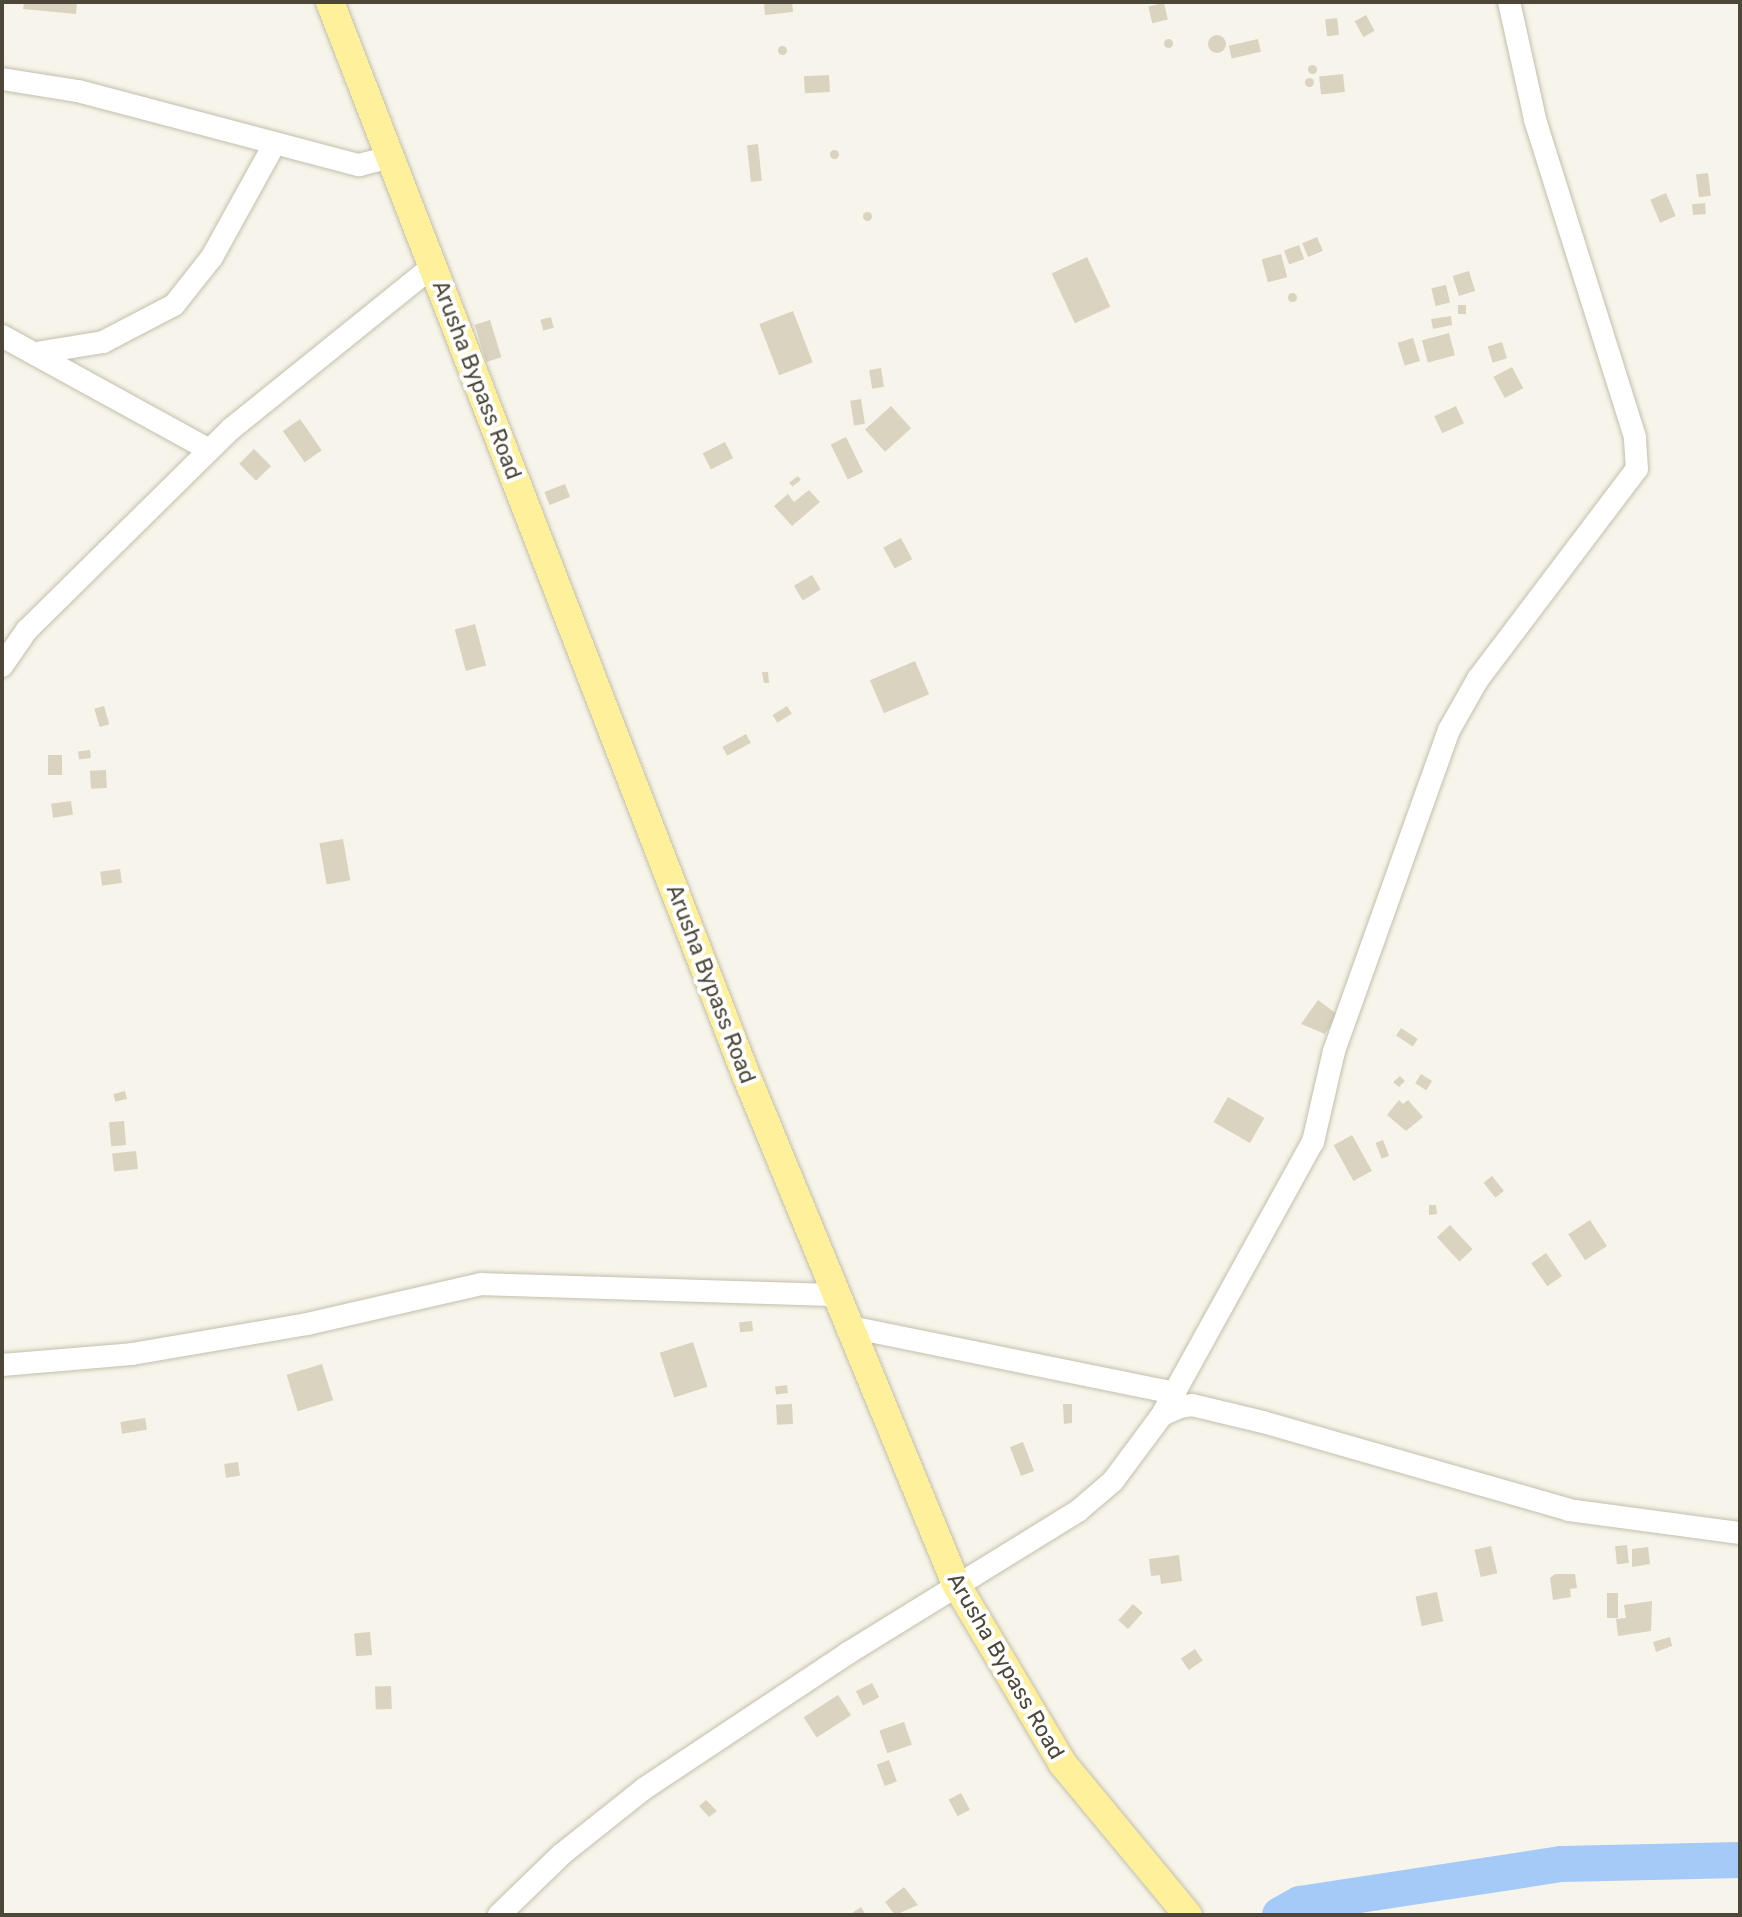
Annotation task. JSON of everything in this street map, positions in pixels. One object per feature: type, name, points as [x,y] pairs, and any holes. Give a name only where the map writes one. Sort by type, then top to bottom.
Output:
[{"type":"main road","name":"Arusha Bypass Road","points":[[330,2],[746,1075],[956,1584],[1063,1764],[1188,1915]]},
{"type":"street","points":[[499,1915],[562,1854],[645,1788],[956,1584],[1078,1511],[1113,1481],[1175,1393],[1313,1142],[1334,1051],[1449,730],[1478,679],[1637,469],[1635,437],[1535,119],[1509,2]]},
{"type":"street","points":[[2,79],[78,91],[359,165],[391,157]]},
{"type":"street","points":[[36,353],[103,342],[174,305],[212,257],[275,143]]},
{"type":"street","points":[[2,666],[27,630],[209,450],[433,266]]},
{"type":"street","points":[[2,336],[209,450]]},
{"type":"street","points":[[2,1365],[132,1354],[307,1324],[481,1284],[837,1295]]},
{"type":"street","points":[[850,1327],[1175,1393]]},
{"type":"street","points":[[1162,1415],[1192,1405],[1569,1510],[1740,1533]]},
{"type":"building","points":[[24,2],[77,2],[76,14],[23,9]]},
{"type":"building","points":[[764,2],[792,2],[793,12],[765,15]]},
{"type":"building","points":[[1164,3],[1168,20],[1152,23],[1148,7]]},
{"type":"building","points":[[1366,15],[1375,31],[1363,37],[1355,21]]},
{"type":"building","points":[[1337,18],[1339,35],[1327,36],[1325,19]]},
{"type":"building","points":[[1217,35],[1226,44],[1217,53],[1208,44]]},
{"type":"building","points":[[1168,38],[1173,43],[1168,48],[1163,43]]},
{"type":"building","points":[[1258,39],[1261,52],[1232,58],[1229,46]]},
{"type":"building","points":[[782,45],[787,50],[782,55],[777,50]]},
{"type":"building","points":[[1312,64],[1317,69],[1312,74],[1307,69]]},
{"type":"building","points":[[1343,74],[1345,92],[1321,94],[1319,77]]},
{"type":"building","points":[[829,75],[830,92],[805,93],[804,76]]},
{"type":"building","points":[[1309,77],[1314,82],[1309,87],[1304,82]]},
{"type":"building","points":[[758,144],[762,181],[751,182],[747,145]]},
{"type":"building","points":[[834,149],[839,154],[834,159],[829,154]]},
{"type":"building","points":[[1708,173],[1711,196],[1699,197],[1696,174]]},
{"type":"building","points":[[1666,193],[1676,216],[1660,223],[1650,200]]},
{"type":"building","points":[[1705,203],[1706,214],[1693,215],[1692,204]]},
{"type":"building","points":[[867,211],[872,216],[867,221],[862,216]]},
{"type":"building","points":[[1317,237],[1323,251],[1308,257],[1302,243]]},
{"type":"building","points":[[1299,245],[1304,259],[1289,265],[1284,250]]},
{"type":"building","points":[[1281,254],[1287,277],[1268,282],[1262,259]]},
{"type":"building","points":[[1087,257],[1110,307],[1075,323],[1052,273]]},
{"type":"building","points":[[1469,271],[1475,291],[1459,296],[1453,276]]},
{"type":"building","points":[[1446,285],[1450,303],[1435,306],[1431,288]]},
{"type":"building","points":[[1292,292],[1297,297],[1292,302],[1287,297]]},
{"type":"building","points":[[1458,305],[1466,305],[1466,314],[1458,314]]},
{"type":"building","points":[[793,311],[813,362],[779,375],[759,324]]},
{"type":"building","points":[[1451,316],[1452,325],[1433,329],[1431,319]]},
{"type":"building","points":[[551,317],[554,328],[543,330],[540,320]]},
{"type":"building","points":[[490,320],[501,357],[486,362],[475,325]]},
{"type":"building","points":[[1449,333],[1455,355],[1428,362],[1422,340]]},
{"type":"building","points":[[1413,338],[1420,361],[1405,366],[1398,343]]},
{"type":"building","points":[[1502,342],[1507,358],[1493,363],[1488,346]]},
{"type":"building","points":[[1512,367],[1523,388],[1505,398],[1493,377]]},
{"type":"building","points":[[881,368],[884,387],[872,389],[869,370]]},
{"type":"building","points":[[861,399],[865,424],[854,425],[850,401]]},
{"type":"building","points":[[891,406],[911,428],[885,452],[865,429]]},
{"type":"building","points":[[1456,406],[1464,423],[1442,433],[1434,416]]},
{"type":"building","points":[[300,419],[322,450],[305,462],[283,431]]},
{"type":"building","points":[[846,437],[863,472],[848,480],[831,444]]},
{"type":"building","points":[[725,442],[733,458],[711,469],[703,453]]},
{"type":"building","points":[[254,449],[271,466],[256,481],[239,464]]},
{"type":"building","points":[[798,476],[801,480],[792,487],[789,483]]},
{"type":"building","points":[[565,484],[570,497],[549,505],[544,492]]},
{"type":"building","points":[[809,490],[820,502],[792,526],[774,506],[788,494],[794,502]]},
{"type":"building","points":[[901,538],[912,559],[895,569],[883,547]]},
{"type":"building","points":[[812,575],[821,590],[803,600],[794,586]]},
{"type":"building","points":[[475,624],[486,666],[466,671],[455,629]]},
{"type":"building","points":[[915,661],[929,694],[884,713],[870,680]]},
{"type":"building","points":[[762,672],[768,672],[769,683],[764,683]]},
{"type":"building","points":[[104,706],[109,724],[100,727],[94,709]]},
{"type":"building","points":[[787,706],[792,714],[777,723],[773,715]]},
{"type":"building","points":[[746,734],[751,743],[727,756],[722,747]]},
{"type":"building","points":[[90,750],[91,758],[79,759],[78,751]]},
{"type":"building","points":[[48,755],[62,755],[62,775],[48,775]]},
{"type":"building","points":[[106,770],[107,788],[91,789],[90,771]]},
{"type":"building","points":[[71,801],[73,815],[53,818],[51,804]]},
{"type":"building","points":[[343,839],[350,880],[327,885],[319,843]]},
{"type":"building","points":[[120,869],[122,883],[102,886],[100,872]]},
{"type":"building","points":[[1318,1000],[1338,1015],[1325,1034],[1301,1024]]},
{"type":"building","points":[[1401,1028],[1418,1039],[1413,1046],[1396,1036]]},
{"type":"building","points":[[1421,1074],[1432,1081],[1426,1090],[1415,1083]]},
{"type":"building","points":[[1400,1076],[1405,1081],[1399,1087],[1393,1082]]},
{"type":"building","points":[[125,1091],[127,1099],[115,1102],[113,1094]]},
{"type":"building","points":[[1228,1097],[1264,1118],[1250,1143],[1214,1122]]},
{"type":"building","points":[[1399,1100],[1403,1104],[1408,1100],[1423,1117],[1406,1131],[1387,1115]]},
{"type":"building","points":[[124,1121],[126,1145],[111,1146],[109,1122]]},
{"type":"building","points":[[1352,1135],[1372,1171],[1354,1181],[1334,1145]]},
{"type":"building","points":[[1383,1140],[1389,1156],[1382,1159],[1376,1143]]},
{"type":"building","points":[[136,1151],[138,1169],[114,1171],[112,1154]]},
{"type":"building","points":[[1492,1176],[1504,1191],[1495,1198],[1483,1183]]},
{"type":"building","points":[[1429,1205],[1436,1205],[1437,1214],[1429,1215]]},
{"type":"building","points":[[1590,1220],[1607,1246],[1585,1260],[1568,1234]]},
{"type":"building","points":[[1450,1225],[1473,1249],[1459,1261],[1437,1237]]},
{"type":"building","points":[[1546,1253],[1562,1276],[1547,1286],[1531,1263]]},
{"type":"building","points":[[752,1321],[753,1331],[740,1332],[739,1322]]},
{"type":"building","points":[[693,1342],[708,1387],[674,1398],[660,1353]]},
{"type":"building","points":[[322,1364],[333,1400],[298,1411],[287,1375]]},
{"type":"building","points":[[787,1385],[788,1393],[776,1394],[775,1386]]},
{"type":"building","points":[[792,1404],[793,1424],[777,1425],[776,1405]]},
{"type":"building","points":[[1063,1404],[1072,1404],[1072,1423],[1064,1424]]},
{"type":"building","points":[[145,1418],[147,1430],[122,1434],[120,1422]]},
{"type":"building","points":[[1023,1442],[1034,1471],[1021,1476],[1010,1447]]},
{"type":"building","points":[[238,1462],[240,1476],[226,1478],[224,1464]]},
{"type":"building","points":[[1627,1545],[1629,1563],[1617,1564],[1615,1546]]},
{"type":"building","points":[[1491,1546],[1497,1573],[1481,1577],[1474,1550]]},
{"type":"building","points":[[1648,1547],[1650,1564],[1632,1567],[1632,1549]]},
{"type":"building","points":[[1179,1555],[1182,1581],[1161,1584],[1160,1575],[1151,1576],[1149,1559]]},
{"type":"building","points":[[1555,1574],[1575,1574],[1577,1588],[1570,1589],[1571,1597],[1553,1600],[1550,1578]]},
{"type":"building","points":[[1437,1592],[1443,1621],[1422,1626],[1415,1597]]},
{"type":"building","points":[[1607,1593],[1618,1593],[1618,1618],[1607,1618]]},
{"type":"building","points":[[1652,1601],[1651,1631],[1618,1636],[1616,1619],[1626,1618],[1624,1605]]},
{"type":"building","points":[[1133,1604],[1143,1613],[1128,1629],[1118,1620]]},
{"type":"building","points":[[370,1632],[372,1655],[356,1656],[354,1633]]},
{"type":"building","points":[[1670,1637],[1672,1646],[1656,1652],[1653,1642]]},
{"type":"building","points":[[1195,1649],[1203,1661],[1189,1670],[1181,1659]]},
{"type":"building","points":[[872,1683],[879,1697],[863,1705],[856,1691]]},
{"type":"building","points":[[391,1686],[392,1709],[376,1710],[375,1687]]},
{"type":"building","points":[[838,1695],[851,1715],[817,1737],[804,1717]]},
{"type":"building","points":[[904,1722],[912,1745],[887,1753],[879,1730]]},
{"type":"building","points":[[889,1760],[897,1782],[885,1786],[877,1764]]},
{"type":"building","points":[[961,1793],[970,1810],[958,1816],[949,1800]]},
{"type":"building","points":[[706,1800],[717,1811],[709,1817],[699,1806]]},
{"type":"building","points":[[904,1887],[918,1905],[895,1915],[885,1902]]},
{"type":"building","points":[[861,1907],[866,1915],[849,1915]]},
{"type":"waterway","points":[[1280,1915],[1300,1904],[1561,1864],[1740,1860]]}]
